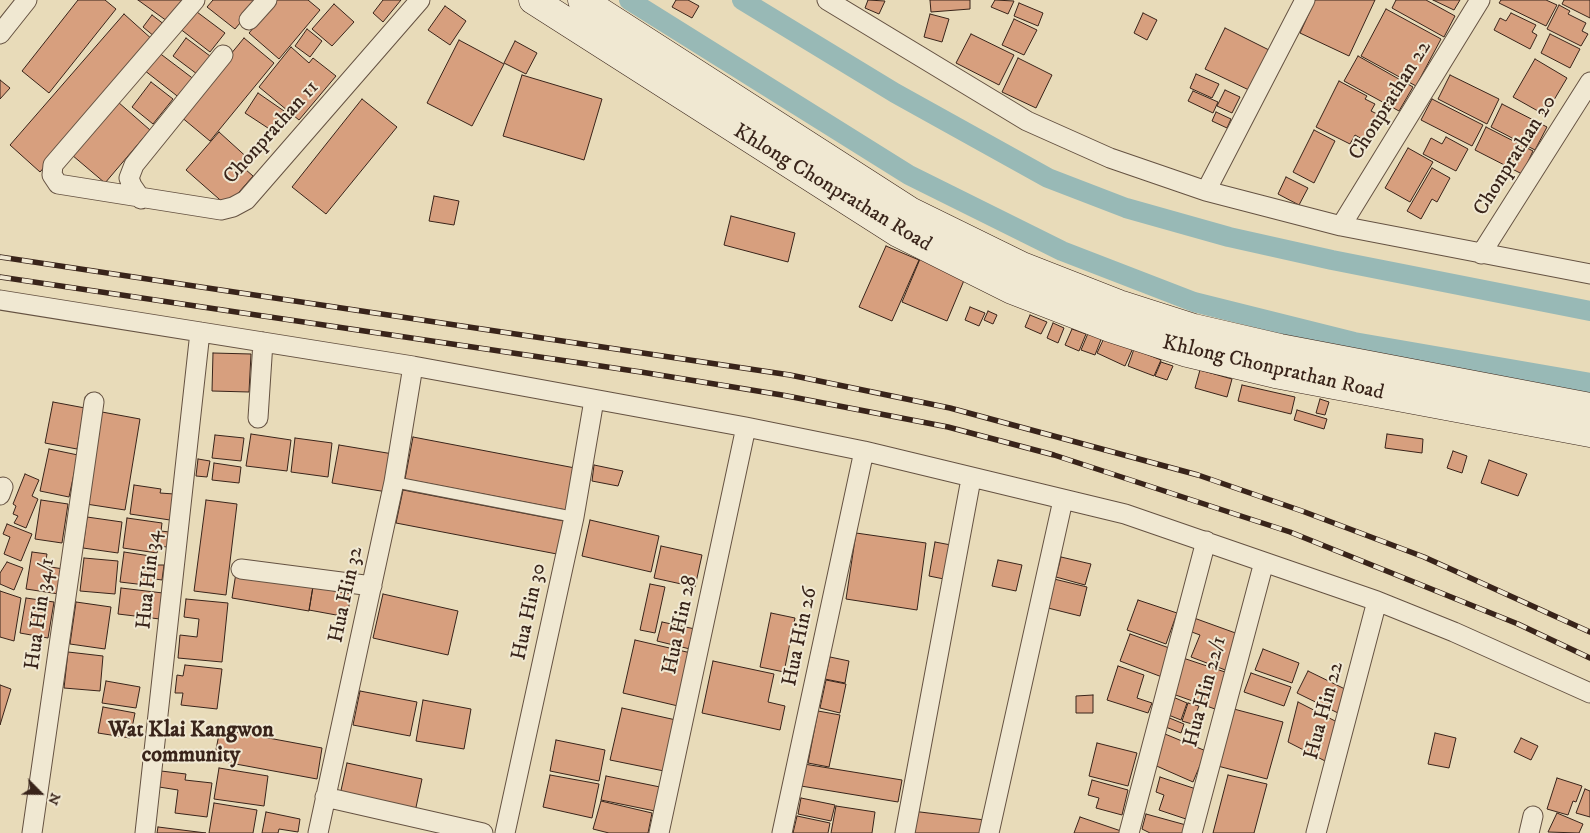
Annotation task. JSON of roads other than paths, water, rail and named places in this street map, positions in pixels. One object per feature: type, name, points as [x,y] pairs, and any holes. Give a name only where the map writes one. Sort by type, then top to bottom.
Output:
[{"type":"street","points":[[0,34],[27,0]]},
{"type":"street","name":"Chonprathan 11","points":[[195,0],[53,165],[52,175],[58,184],[141,199],[221,210],[234,207],[246,200],[420,0]]},
{"type":"street","points":[[249,20],[267,0]]},
{"type":"street","name":"Khlong Chonprathan Road","points":[[582,0],[910,211],[1022,266],[1119,304],[1194,328],[1280,348],[1590,407]]},
{"type":"street","points":[[827,0],[1027,121],[1110,158],[1206,191],[1341,226],[1590,274]]},
{"type":"street","points":[[1206,191],[1305,0]]},
{"type":"street","name":"Chonprathan 22","points":[[1341,226],[1480,0]]},
{"type":"street","name":"Khlong Chonprathan Road","points":[[545,3],[898,233],[1012,290],[1110,328],[1186,353],[1274,374],[1590,433]]},
{"type":"street","points":[[141,199],[129,178],[134,165],[223,55]]},
{"type":"street","name":"Chonprathan 20","points":[[1481,254],[1590,82]]},
{"type":"street","points":[[0,300],[413,366],[746,427],[864,451],[971,479],[1126,514],[1377,601],[1454,632],[1590,693]]},
{"type":"street","name":"Hua Hin 34","points":[[144,833],[200,332]]},
{"type":"street","points":[[258,418],[263,342]]},
{"type":"street","name":"Hua Hin 32","points":[[318,833],[394,482],[413,366]]},
{"type":"street","name":"Hua Hin 30","points":[[505,833],[574,517],[594,400]]},
{"type":"street","name":"Hua Hin 34/1","points":[[32,833],[94,402]]},
{"type":"street","name":"Hua Hin 28","points":[[659,833],[746,427]]},
{"type":"street","name":"Hua Hin 26","points":[[782,833],[864,451]]},
{"type":"street","points":[[904,833],[971,479]]},
{"type":"street","points":[[989,833],[1063,500]]},
{"type":"street","points":[[1129,833],[1206,541]]},
{"type":"street","name":"Hua Hin 22/1","points":[[1192,833],[1264,562]]},
{"type":"street","points":[[241,569],[372,586]]},
{"type":"street","name":"Hua Hin 22","points":[[1316,833],[1377,601]]},
{"type":"street","points":[[325,797],[482,833]]},
{"type":"lane","points":[[394,482],[574,517]]},
{"type":"waterway","points":[[629,0],[909,175],[1062,251],[1194,302],[1354,342],[1590,383]]},
{"type":"waterway","points":[[742,0],[895,93],[1048,178],[1126,208],[1229,237],[1332,260],[1590,311]]},
{"type":"railway","points":[[0,257],[790,375],[950,408],[1198,475],[1302,511],[1424,557],[1590,632]]},
{"type":"railway","points":[[0,277],[641,372],[782,395],[948,427],[1054,455],[1290,532],[1518,624],[1590,658]]},
{"type":"district","name":"Wat Klai Kangwon community","points":[[191,744]]}]
